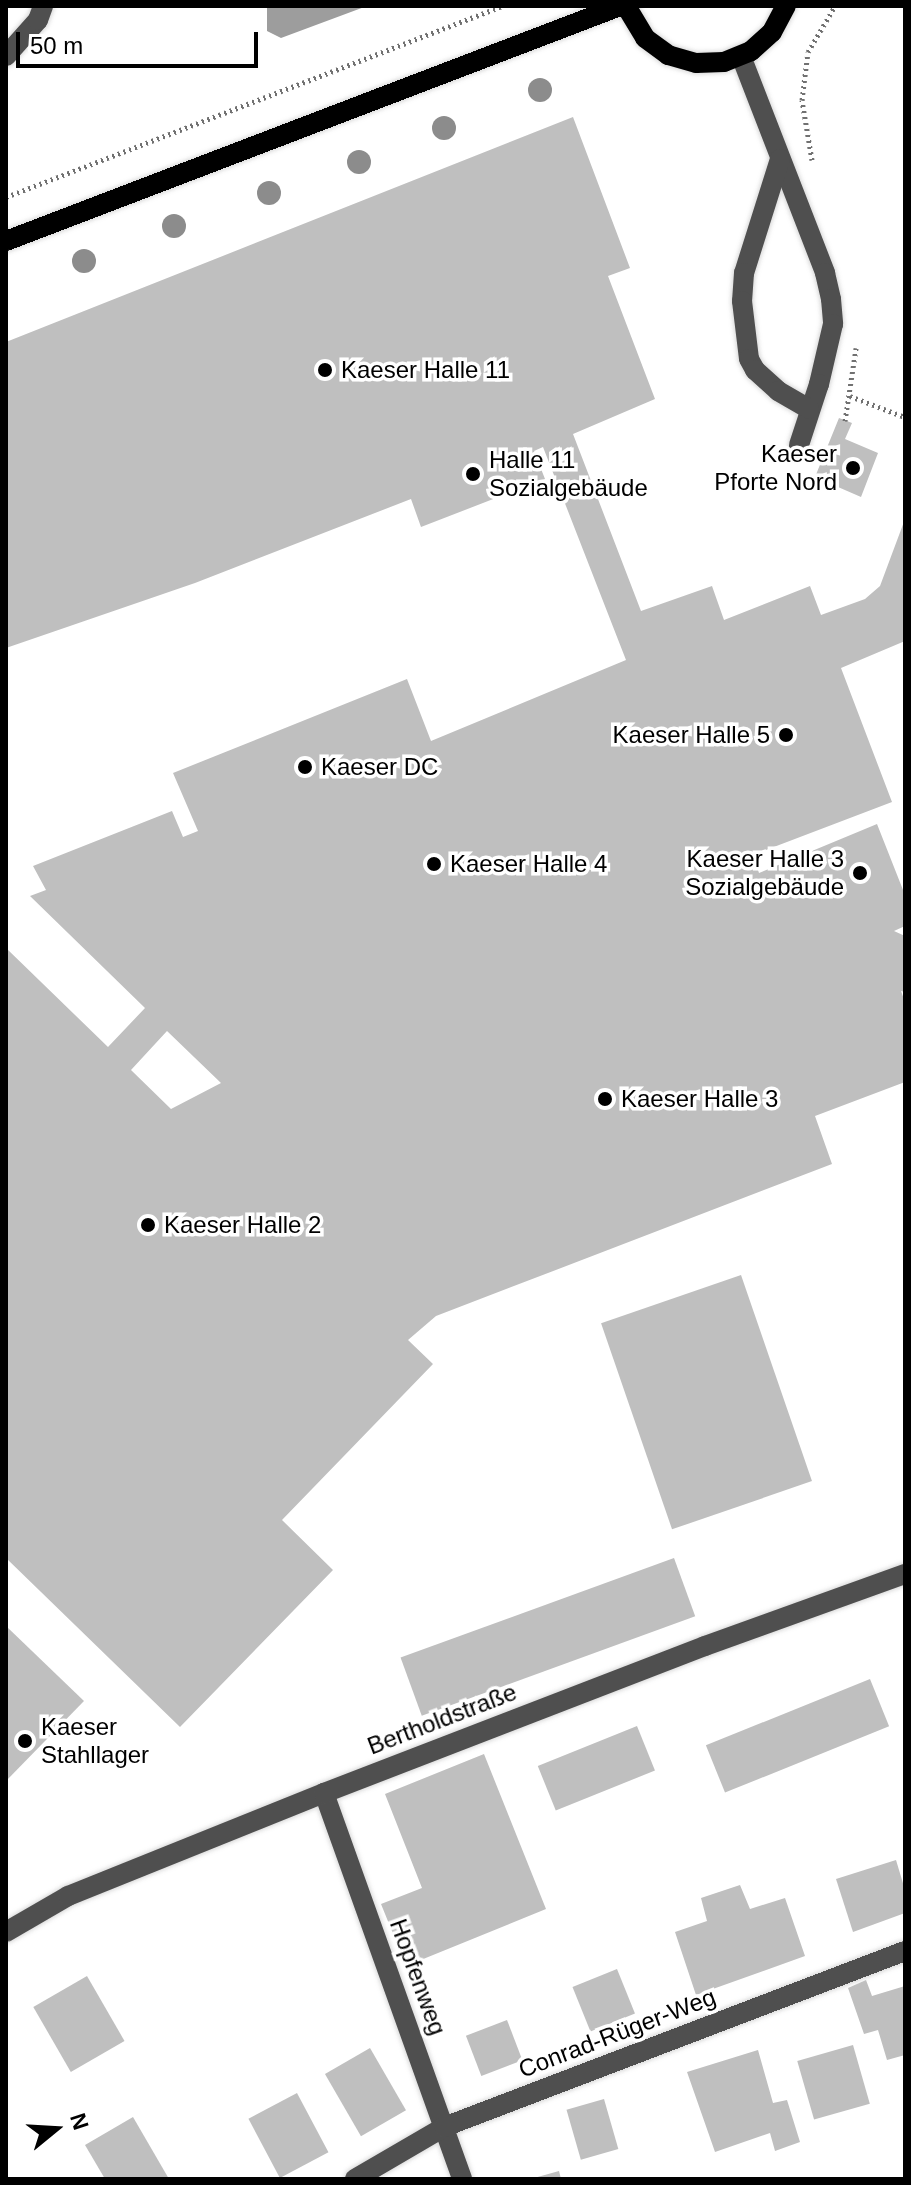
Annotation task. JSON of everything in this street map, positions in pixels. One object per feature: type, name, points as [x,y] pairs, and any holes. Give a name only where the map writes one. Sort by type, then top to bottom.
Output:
[{"type":"main road","points":[[6,241],[620,6]]},
{"type":"main road","points":[[626,6],[645,38],[668,55],[696,63],[724,62],[741,56],[772,32],[786,6]]},
{"type":"street","points":[[6,56],[38,20],[43,6]]},
{"type":"street","points":[[741,56],[825,273],[831,299],[833,324],[819,384],[799,445]]},
{"type":"street","points":[[780,159],[744,273],[742,301],[749,359],[755,370],[778,391],[809,409]]},
{"type":"street","name":"Bertholdstraße","points":[[6,1932],[68,1896],[324,1793],[705,1646],[905,1574]]},
{"type":"street","name":"Hopfenweg","points":[[324,1793],[462,2179]]},
{"type":"street","name":"Conrad-Rüger-Weg","points":[[355,2179],[444,2127],[905,1951]]},
{"type":"path","points":[[6,197],[502,6]]},
{"type":"path","points":[[802,100],[808,52],[835,6]]},
{"type":"path","points":[[819,384],[905,417]]},
{"type":"shaded area","points":[[267,6],[367,6],[281,38],[267,31]]},
{"type":"building","points":[[573,117],[630,268],[608,276],[655,399],[573,434],[641,611],[712,586],[724,620],[810,586],[821,615],[865,599],[880,586],[905,519],[905,641],[841,668],[892,802],[753,855],[759,873],[877,824],[905,895],[905,926],[894,931],[905,936],[905,992],[901,991],[905,1002],[905,1082],[815,1116],[832,1164],[436,1316],[408,1340],[433,1364],[282,1520],[333,1570],[180,1727],[6,1558],[6,948],[108,1047],[145,1008],[30,896],[46,890],[33,866],[172,811],[183,837],[198,831],[173,773],[407,679],[431,741],[626,660],[543,447],[534,451],[545,479],[421,527],[411,499],[195,583],[6,648],[6,342]],"holes":[[[167,1031],[221,1083],[171,1109],[131,1070]]]},
{"type":"building","name":"Kaeser Pforte Nord","points":[[839,418],[852,423],[845,439],[878,453],[861,497],[815,477]]},
{"type":"building","points":[[741,1275],[812,1481],[672,1529],[601,1323]]},
{"type":"building","points":[[674,1558],[695,1616],[422,1716],[401,1658]]},
{"type":"building","name":"Kaeser Stahllager","points":[[6,1626],[84,1701],[6,1781]]},
{"type":"building","points":[[870,1679],[889,1726],[725,1793],[706,1745]]},
{"type":"building","points":[[637,1726],[655,1771],[556,1811],[538,1766]]},
{"type":"building","points":[[484,1754],[546,1909],[406,1966],[381,1904],[422,1888],[385,1794]]},
{"type":"building","points":[[896,1860],[905,1890],[905,1913],[853,1932],[836,1879]]},
{"type":"building","points":[[740,1885],[750,1909],[785,1898],[805,1956],[696,1995],[675,1932],[707,1921],[701,1898]]},
{"type":"building","points":[[617,1969],[635,2014],[590,2031],[572,1987]]},
{"type":"building","points":[[87,1976],[124,2041],[71,2072],[33,2007]]},
{"type":"building","points":[[866,1980],[872,1996],[905,1986],[905,2055],[887,2060],[878,2030],[864,2034],[848,1988]]},
{"type":"building","points":[[507,2020],[522,2060],[481,2076],[466,2036]]},
{"type":"building","points":[[853,2045],[870,2104],[814,2120],[797,2061]]},
{"type":"building","points":[[370,2048],[406,2110],[361,2136],[325,2074]]},
{"type":"building","points":[[758,2050],[773,2103],[787,2100],[800,2142],[775,2151],[770,2133],[715,2152],[687,2072]]},
{"type":"building","points":[[297,2093],[328,2152],[280,2178],[248,2119]]},
{"type":"building","points":[[604,2099],[618,2149],[581,2160],[567,2110]]},
{"type":"building","points":[[133,2117],[169,2179],[105,2179],[85,2145]]},
{"type":"building","points":[[559,2171],[561,2179],[534,2179],[534,2178]]},
{"type":"place","name":"Kaeser Halle 11","points":[[325,370]]},
{"type":"place","name":"Kaeser Pforte Nord","points":[[853,468]]},
{"type":"place","name":"Halle 11 Sozialgebäude","points":[[473,474]]},
{"type":"place","name":"Kaeser Halle 5","points":[[786,735]]},
{"type":"place","name":"Kaeser DC","points":[[305,767]]},
{"type":"place","name":"Kaeser Halle 4","points":[[434,864]]},
{"type":"place","name":"Kaeser Halle 3 Sozialgebäude","points":[[860,873]]},
{"type":"place","name":"Kaeser Halle 3","points":[[605,1099]]},
{"type":"place","name":"Kaeser Halle 2","points":[[148,1225]]},
{"type":"place","name":"Kaeser Stahllager","points":[[25,1741]]}]
